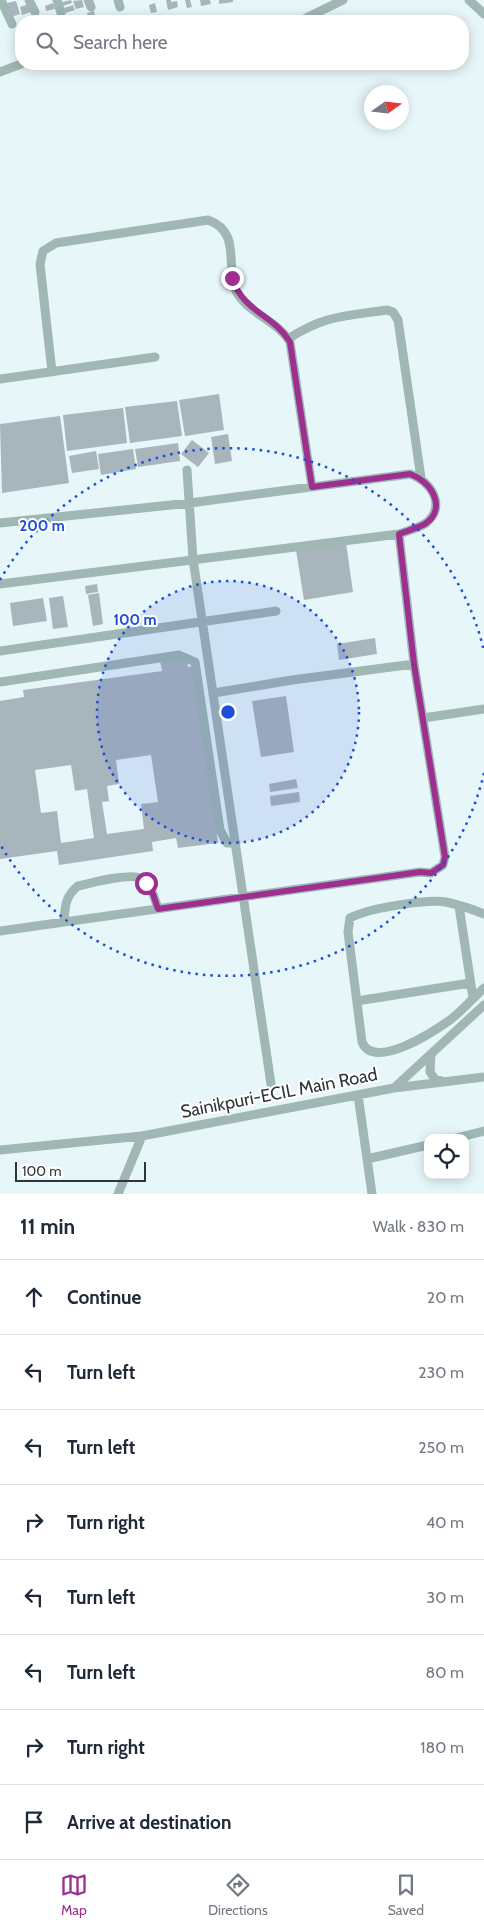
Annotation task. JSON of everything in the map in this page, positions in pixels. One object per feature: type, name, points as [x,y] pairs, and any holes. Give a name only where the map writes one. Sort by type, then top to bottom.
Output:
[{"type":"street","points":[[2,0],[12,24]]},
{"type":"street","points":[[30,0],[35,12]]},
{"type":"street","points":[[57,0],[61,13]]},
{"type":"street","points":[[312,15],[343,0]]},
{"type":"street","points":[[469,0],[484,14]]},
{"type":"street","points":[[0,72],[15,67]]},
{"type":"street","points":[[52,372],[40,264],[43,251],[56,243],[208,220],[216,223],[226,232],[231,244],[232,278],[237,293],[249,305],[285,333],[288,338],[294,359],[312,487]]},
{"type":"street","points":[[288,338],[309,325],[325,319],[387,310],[393,312],[398,320],[421,478]]},
{"type":"street","points":[[0,379],[155,357]]},
{"type":"street","points":[[187,470],[193,559],[204,621],[272,1084]]},
{"type":"street","points":[[0,523],[190,503],[410,474],[421,478],[430,486],[436,500],[434,514],[425,523],[399,534],[0,584]]},
{"type":"street","points":[[0,931],[420,872],[431,873],[438,870],[443,865],[444,850],[414,664],[399,534]]},
{"type":"street","points":[[0,650],[276,611]]},
{"type":"street","points":[[0,682],[180,655],[195,662],[220,830],[227,843],[236,843]]},
{"type":"street","points":[[214,693],[292,680],[414,664]]},
{"type":"street","points":[[423,718],[484,709]]},
{"type":"street","points":[[64,922],[65,900],[71,891],[78,886],[131,877],[140,878],[146,883],[153,894],[158,909]]},
{"type":"street","points":[[484,914],[436,901],[380,908],[350,918],[348,932],[365,1048],[371,1053],[380,1054],[413,1043],[451,1019],[484,988]]},
{"type":"street","points":[[459,906],[473,998]]},
{"type":"street","points":[[357,1001],[470,983]]},
{"type":"street","name":"Sainikpuri-ECIL Main Road","points":[[0,1150],[142,1136],[394,1088],[484,1004]]},
{"type":"street","points":[[431,1054],[430,1072],[435,1079],[445,1082]]},
{"type":"street","points":[[394,1088],[484,1077]]},
{"type":"street","points":[[358,1095],[372,1194]]},
{"type":"street","points":[[469,1135],[484,1131]]},
{"type":"street","points":[[118,1194],[142,1136]]},
{"type":"street","points":[[367,1159],[424,1146]]},
{"type":"building","points":[[71,0],[72,3],[63,6],[62,2]]},
{"type":"building","points":[[82,0],[84,7],[76,9],[73,1]]},
{"type":"building","points":[[166,0],[171,0],[171,2],[177,1],[178,7],[168,10]]},
{"type":"building","points":[[185,0],[190,0],[192,7],[187,8]]},
{"type":"building","points":[[200,0],[210,0],[211,4],[201,6]]},
{"type":"building","points":[[219,0],[233,0],[233,2],[219,4]]},
{"type":"building","points":[[16,1],[20,14],[11,17],[7,3]]},
{"type":"building","points":[[53,3],[55,9],[46,11],[45,6]]},
{"type":"building","points":[[155,3],[157,12],[151,13],[149,5]]},
{"type":"building","points":[[29,4],[31,12],[22,15],[20,7]]},
{"type":"building","points":[[73,5],[75,10],[65,13],[64,8]]},
{"type":"building","points":[[94,11],[95,15],[88,15],[87,13]]},
{"type":"building","points":[[219,394],[224,430],[185,436],[179,400]]},
{"type":"building","points":[[177,401],[182,436],[130,443],[125,407]]},
{"type":"building","points":[[123,408],[127,443],[67,451],[63,415]]},
{"type":"building","points":[[60,416],[69,483],[2,493],[0,424]]},
{"type":"building","points":[[228,434],[232,461],[215,464],[211,437]]},
{"type":"building","points":[[192,440],[209,453],[198,467],[181,454]]},
{"type":"building","points":[[178,443],[180,461],[138,467],[135,449]]},
{"type":"building","points":[[133,449],[136,469],[101,475],[98,454]]},
{"type":"building","points":[[96,451],[99,469],[72,473],[69,456]]},
{"type":"building","points":[[346,543],[353,592],[304,600],[296,550]]},
{"type":"building","points":[[97,584],[98,592],[86,594],[85,586]]},
{"type":"building","points":[[99,593],[103,624],[93,626],[88,595]]},
{"type":"building","points":[[63,596],[68,627],[53,629],[49,598]]},
{"type":"building","points":[[43,598],[47,621],[13,626],[10,603]]},
{"type":"building","points":[[375,638],[377,654],[339,660],[337,644]]},
{"type":"building","points":[[186,658],[188,667],[194,666],[218,843],[178,848],[176,838],[152,842],[153,851],[59,865],[57,851],[0,859],[0,701],[24,697],[23,690],[162,671],[160,661]],"holes":[[[151,755],[158,802],[141,804],[144,829],[107,834],[102,802],[109,801],[107,786],[119,784],[116,760]],[[71,765],[75,791],[87,789],[94,838],[61,843],[57,811],[41,813],[35,770]]]},
{"type":"building","points":[[286,696],[294,752],[261,757],[252,701]]},
{"type":"building","points":[[296,779],[298,788],[270,792],[269,784]]},
{"type":"building","points":[[299,792],[300,802],[271,806],[270,796]]},
{"type":"route","points":[[146,883],[153,894],[158,909],[420,872],[431,873],[443,865],[445,857],[414,664],[404,558],[399,534],[425,523],[434,514],[436,500],[430,486],[421,478],[410,474],[312,487],[290,342],[285,333],[249,305],[237,293],[232,278]]}]
